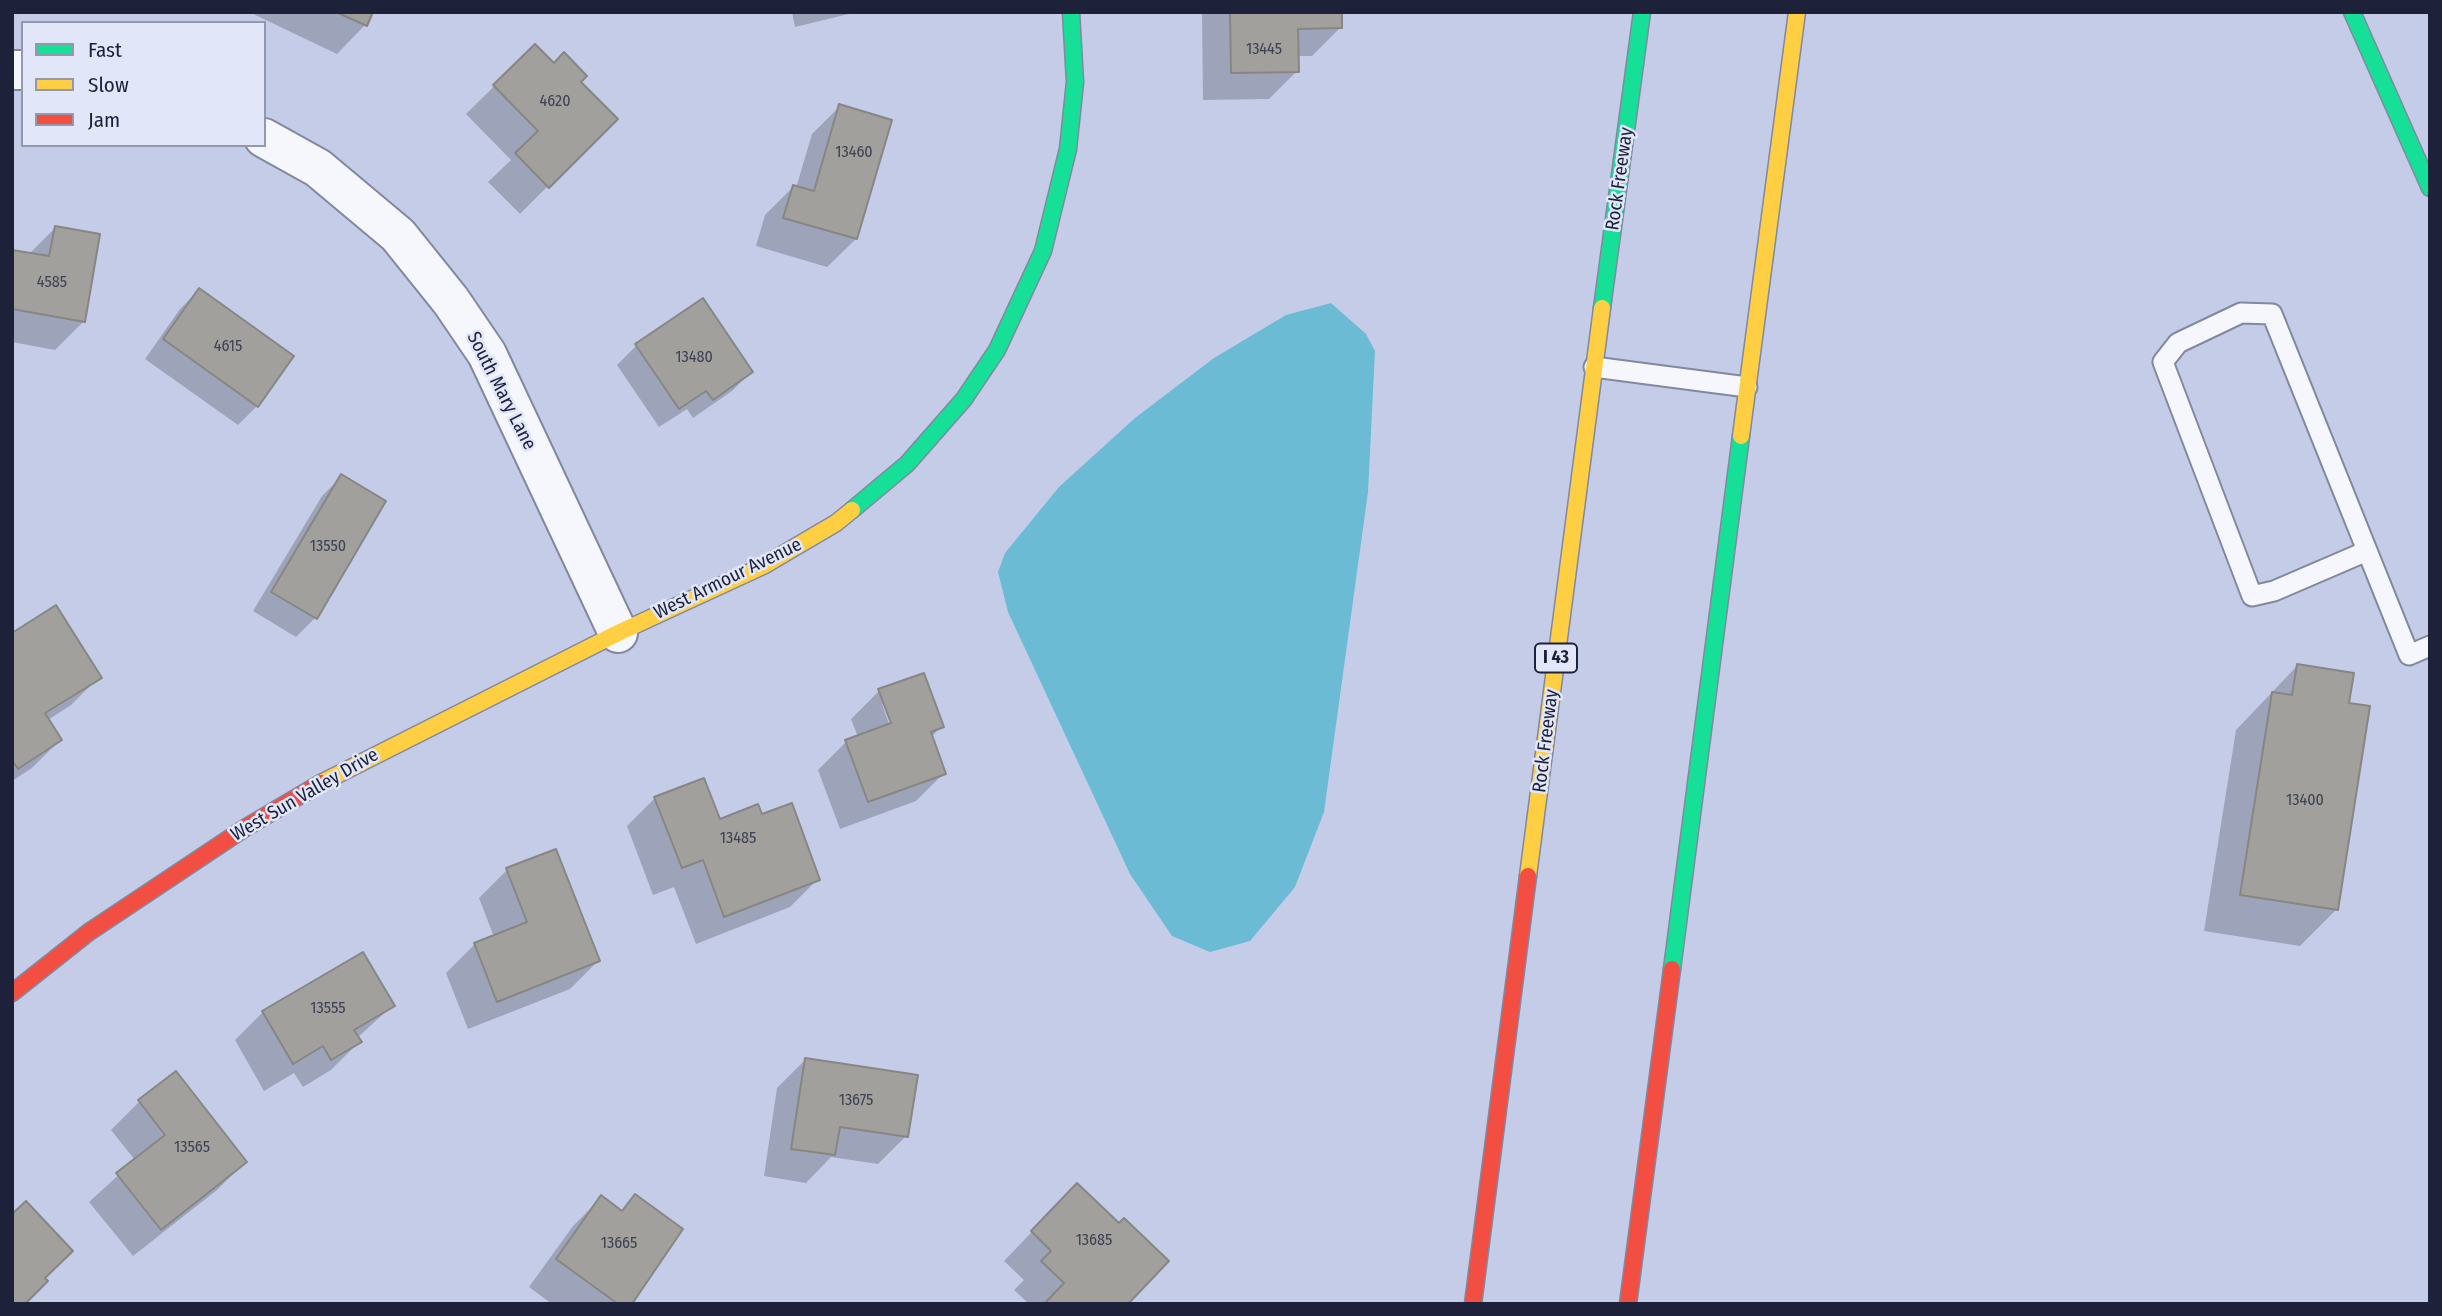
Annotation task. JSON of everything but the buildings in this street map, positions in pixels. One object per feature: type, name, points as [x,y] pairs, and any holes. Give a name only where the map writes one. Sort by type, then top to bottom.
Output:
[{"type":"main road","name":"West Armour Avenue","points":[[618,633],[763,566],[836,523],[907,464],[964,399],[997,350],[1043,251],[1068,149],[1075,82],[1071,12]]},
{"type":"main road","name":"Rock Freeway","points":[[1473,1304],[1642,12]]},
{"type":"main road","points":[[1629,1304],[1797,12]]},
{"type":"main road","points":[[2352,12],[2430,187]]},
{"type":"main road","name":"West Sun Valley Drive","points":[[12,993],[89,932],[245,828],[342,771],[618,633]]},
{"type":"street","name":"South Mary Lane","points":[[266,139],[317,168],[398,235],[451,301],[487,354],[618,633]]},
{"type":"lane","points":[[2367,551],[2274,591],[2252,596],[2163,362],[2178,343],[2241,313],[2272,314],[2409,655],[2430,646]]},
{"type":"lane","points":[[1594,367],[1747,387]]},
{"type":"water","points":[[1331,303],[1366,334],[1375,351],[1368,492],[1324,812],[1295,887],[1250,941],[1210,952],[1172,936],[1130,874],[1008,612],[998,572],[1005,553],[1059,487],[1135,418],[1214,358],[1286,315]]},
{"type":"traffic: fast","points":[[852,510],[907,464],[964,399],[997,350],[1043,251],[1068,149],[1075,82],[1071,12]]},
{"type":"traffic: fast","points":[[1602,308],[1642,12]]},
{"type":"traffic: fast","points":[[2352,12],[2430,188]]},
{"type":"traffic: fast","points":[[1672,969],[1741,436]]},
{"type":"traffic: slow","points":[[1741,436],[1797,12]]},
{"type":"traffic: slow","points":[[1528,876],[1602,308]]},
{"type":"traffic: slow","points":[[321,783],[618,633],[763,566],[836,523],[852,510]]},
{"type":"traffic: jam","points":[[12,993],[89,932],[245,828],[321,783]]},
{"type":"traffic: jam","points":[[1473,1304],[1528,876]]},
{"type":"traffic: jam","points":[[1628,1304],[1672,969]]}]
